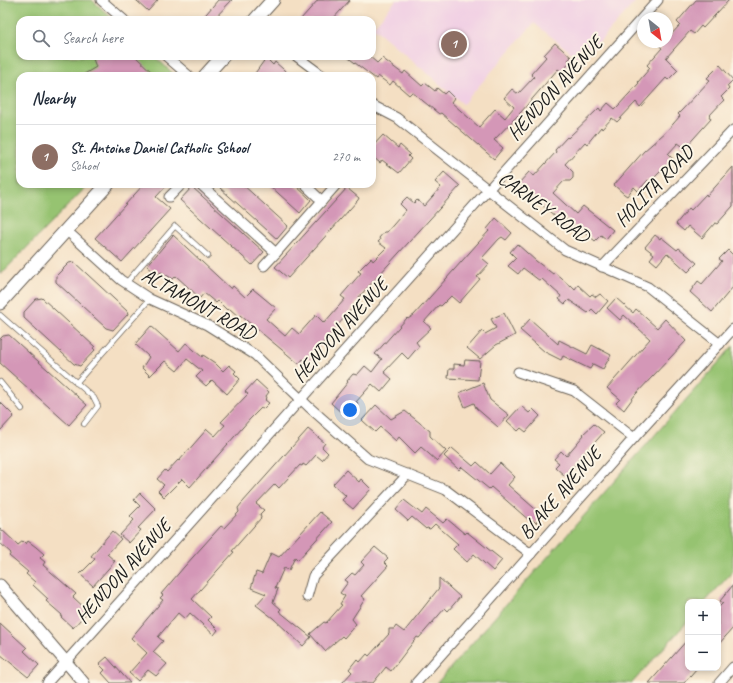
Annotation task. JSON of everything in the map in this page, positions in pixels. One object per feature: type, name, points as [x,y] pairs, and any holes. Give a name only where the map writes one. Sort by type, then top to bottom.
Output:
[{"type":"main road","points":[[259,16],[273,0]]},
{"type":"main road","points":[[209,72],[219,60]]},
{"type":"main road","points":[[0,303],[104,188]]},
{"type":"street","points":[[101,0],[119,16]]},
{"type":"street","name":"HENDON AVENUE","points":[[47,683],[302,400],[658,0]]},
{"type":"street","points":[[171,60],[184,72]]},
{"type":"street","points":[[301,60],[318,72]]},
{"type":"street","name":"CARNEY ROAD","points":[[376,106],[397,118],[565,250],[648,287],[720,344]]},
{"type":"street","name":"HOLITA ROAD","points":[[602,267],[733,130]]},
{"type":"street","points":[[169,197],[178,188]]},
{"type":"street","points":[[204,188],[276,253]]},
{"type":"street","points":[[308,188],[322,201]]},
{"type":"street","points":[[264,266],[333,188]]},
{"type":"street","name":"ALTAMONT ROAD","points":[[66,230],[126,283],[150,299],[207,325],[255,356],[368,459],[446,490],[531,554]]},
{"type":"street","name":"BLAKE AVENUE","points":[[416,683],[733,329]]},
{"type":"street","points":[[518,372],[574,391],[634,438]]},
{"type":"street","points":[[307,597],[313,576],[408,474]]},
{"type":"street","points":[[0,585],[84,683]]},
{"type":"street","points":[[719,683],[733,667]]},
{"type":"lane","points":[[126,283],[175,226],[208,256]]},
{"type":"lane","points":[[76,383],[150,299]]},
{"type":"lane","points":[[0,315],[94,398],[98,406],[84,424]]},
{"type":"lane","points":[[0,382],[22,409]]},
{"type":"shaded area","points":[[396,0],[637,0],[582,61],[534,23],[463,104],[376,30],[376,23]]},
{"type":"green space","points":[[0,0],[92,0],[110,16],[16,16],[16,60],[158,60],[172,72],[16,72],[16,188],[85,188],[0,275]]},
{"type":"green space","points":[[733,346],[733,571],[708,599],[685,599],[685,624],[632,683],[437,683]]},
{"type":"building","points":[[136,0],[158,0],[148,11]]},
{"type":"building","points":[[218,0],[232,0],[217,16],[204,16]]},
{"type":"building","points":[[318,0],[350,0],[336,16],[304,16]]},
{"type":"building","points":[[696,0],[729,0],[703,28],[701,26],[694,34],[690,31],[666,58],[678,70],[668,80],[666,78],[640,107],[636,102],[617,122],[612,118],[602,129],[601,127],[587,144],[585,142],[565,164],[573,172],[573,178],[570,181],[564,181],[553,193],[576,214],[583,206],[613,230],[606,239],[601,235],[595,241],[580,228],[578,230],[560,214],[557,218],[518,184],[529,172],[534,176],[556,152],[555,150],[567,137],[568,138],[599,108],[601,111],[608,103],[615,109],[618,106],[639,83],[638,82],[650,68],[647,65],[662,48],[673,48],[673,33],[680,25],[677,22]]},
{"type":"building","points":[[555,43],[571,57],[568,60],[570,62],[562,72],[558,69],[521,112],[494,140],[503,148],[494,159],[441,113],[439,114],[412,92],[409,95],[393,81],[390,85],[378,76],[376,79],[376,72],[367,72],[351,60],[374,60],[377,63],[382,58],[403,74],[405,71],[422,86],[425,83],[435,91],[437,88],[444,94],[447,91],[454,98],[451,102],[479,127],[495,109],[505,118],[514,107],[504,98],[512,89],[518,94],[534,77],[531,74],[546,57],[544,55]]},
{"type":"building","points":[[93,60],[139,60],[152,72],[88,72],[96,67]]},
{"type":"building","points":[[265,60],[268,60],[273,65],[275,62],[286,72],[256,72]]},
{"type":"building","points":[[720,65],[733,80],[727,86],[729,89],[721,97],[724,100],[709,116],[711,119],[685,148],[678,143],[668,154],[673,159],[650,182],[648,180],[638,191],[634,187],[627,196],[624,194],[614,185],[644,151],[667,131],[680,116],[678,114],[710,80],[707,78]]},
{"type":"building","points":[[383,135],[398,148],[400,145],[410,154],[408,156],[411,159],[399,173],[382,160],[380,163],[376,160],[376,143]]},
{"type":"building","points":[[733,167],[733,206],[717,224],[715,223],[702,238],[688,226],[684,231],[676,224],[689,208],[691,210],[706,194],[707,196]]},
{"type":"building","points":[[444,172],[460,186],[358,298],[360,299],[317,350],[320,353],[310,365],[303,359],[299,364],[240,315],[239,317],[230,309],[227,310],[218,301],[216,303],[204,293],[200,298],[176,276],[173,279],[161,272],[159,274],[154,269],[153,271],[147,266],[173,235],[231,289],[233,286],[245,297],[253,289],[276,308],[266,319],[285,336],[292,328],[299,334],[316,315],[324,323],[345,299],[341,296],[361,273],[358,271],[371,258],[373,261],[386,248],[378,242],[380,240],[379,238],[384,232],[387,232],[406,210],[400,204],[407,197],[414,203],[417,200],[424,206],[441,187],[435,182]]},
{"type":"building","points":[[140,188],[164,188],[156,197],[170,209],[122,262],[95,238]]},
{"type":"building","points":[[191,188],[193,188],[264,252],[252,265],[180,200]]},
{"type":"building","points":[[220,188],[246,188],[288,226],[277,239]]},
{"type":"building","points":[[272,188],[298,188],[311,200],[300,213]]},
{"type":"building","points":[[347,188],[359,198],[358,200],[288,278],[275,267]]},
{"type":"building","points":[[496,218],[512,233],[506,240],[502,237],[499,239],[482,258],[489,264],[477,277],[480,279],[459,303],[451,296],[441,306],[439,305],[424,322],[431,328],[416,342],[419,346],[408,359],[402,353],[384,372],[392,379],[381,392],[372,384],[356,402],[358,403],[346,417],[331,403],[348,382],[347,381],[353,374],[357,375],[365,366],[372,372],[382,359],[375,354],[407,318],[408,319],[414,315],[489,231],[487,229]]},
{"type":"building","points":[[655,235],[660,239],[661,237],[677,250],[679,248],[697,263],[688,272],[667,253],[657,265],[650,259],[654,254],[645,247]]},
{"type":"building","points":[[517,244],[536,261],[553,274],[554,272],[570,286],[571,285],[575,289],[578,285],[590,296],[592,294],[596,297],[600,294],[608,301],[597,314],[592,309],[588,313],[569,300],[565,304],[559,299],[561,296],[542,279],[540,281],[523,268],[518,274],[508,266],[516,258],[510,252]]},
{"type":"building","points":[[728,250],[733,255],[733,287],[712,312],[690,292],[698,281],[702,284],[722,261],[719,259]]},
{"type":"building","points":[[74,262],[127,311],[128,314],[113,330],[106,328],[56,282],[56,276],[69,263]]},
{"type":"building","points":[[42,298],[95,347],[93,348],[95,350],[80,366],[74,364],[24,318],[24,312],[36,299]]},
{"type":"building","points":[[616,298],[633,313],[636,309],[657,328],[665,319],[686,341],[635,395],[624,410],[616,403],[620,399],[607,388],[650,339],[624,315],[620,320],[607,308]]},
{"type":"building","points":[[504,313],[515,335],[496,345],[480,359],[467,348],[482,331],[485,334],[496,328],[491,319]]},
{"type":"building","points":[[530,319],[558,344],[559,340],[587,354],[592,345],[611,355],[603,369],[593,364],[590,369],[563,356],[561,360],[545,352],[520,330]]},
{"type":"building","points":[[151,326],[179,351],[186,343],[202,357],[203,355],[215,363],[223,371],[229,365],[236,371],[234,373],[240,379],[227,394],[212,380],[206,386],[196,377],[202,371],[187,359],[177,371],[165,361],[150,376],[142,368],[149,357],[135,344]]},
{"type":"building","points":[[9,335],[87,405],[69,425],[0,363],[0,339],[3,336]]},
{"type":"building","points":[[465,360],[480,361],[478,380],[448,378],[449,369],[454,369],[454,364],[464,365]]},
{"type":"building","points":[[256,380],[269,392],[265,400],[269,403],[263,409],[261,408],[250,419],[190,487],[182,479],[164,497],[158,491],[164,485],[157,479],[165,470],[167,472],[178,460],[179,461],[207,429],[215,436],[225,425],[221,422],[248,394],[245,392]]},
{"type":"building","points":[[483,383],[490,400],[509,415],[498,427],[476,408],[474,403],[465,407],[459,393]]},
{"type":"building","points":[[0,402],[14,416],[0,431]]},
{"type":"building","points":[[376,405],[391,419],[405,411],[430,431],[430,436],[446,451],[437,461],[421,447],[415,453],[399,437],[396,441],[380,427],[375,432],[362,420]]},
{"type":"building","points":[[521,406],[529,413],[533,409],[540,416],[526,432],[521,428],[518,431],[507,421]]},
{"type":"building","points":[[594,424],[604,432],[565,476],[555,467],[559,463],[554,459],[561,451],[566,456],[584,435],[583,434]]},
{"type":"building","points":[[308,429],[325,443],[322,447],[328,453],[322,460],[316,455],[306,466],[303,464],[302,466],[300,465],[279,488],[275,484],[256,504],[264,510],[260,514],[261,518],[232,551],[234,552],[192,599],[211,617],[208,620],[218,630],[214,635],[190,613],[185,619],[178,613],[158,637],[163,641],[153,652],[167,664],[156,676],[148,670],[138,681],[129,673],[147,653],[131,638],[163,600],[160,598],[163,595],[161,594],[221,526],[224,528],[239,512],[238,508],[242,503]]},
{"type":"building","points":[[452,448],[473,466],[477,462],[490,474],[500,463],[515,477],[508,485],[542,515],[536,523],[533,520],[531,522],[491,487],[489,489],[462,467],[459,470],[444,456]]},
{"type":"building","points":[[346,470],[359,482],[361,479],[371,489],[353,509],[342,500],[346,496],[333,484]]},
{"type":"building","points":[[140,493],[156,509],[138,528],[141,530],[129,543],[120,535],[134,520],[130,516],[140,506],[134,500]]},
{"type":"building","points":[[404,500],[422,514],[426,509],[443,523],[447,519],[465,534],[467,532],[502,560],[493,571],[474,554],[467,562],[453,549],[458,544],[435,524],[430,529],[426,529],[412,517],[408,521],[396,510]]},
{"type":"building","points":[[320,512],[332,522],[298,560],[295,557],[289,570],[284,568],[275,588],[278,589],[273,602],[281,609],[279,611],[311,637],[303,646],[273,618],[256,605],[266,594],[251,588],[256,572],[262,574],[271,553],[279,557]]},
{"type":"building","points":[[0,528],[18,545],[23,541],[26,544],[28,541],[36,547],[44,554],[40,558],[45,562],[43,565],[76,594],[73,597],[88,611],[73,628],[61,617],[62,615],[46,601],[48,599],[33,585],[35,582],[26,574],[28,572],[9,556],[11,553],[0,543]]},
{"type":"building","points":[[112,531],[121,539],[107,554],[115,561],[93,586],[80,574],[95,559],[91,556]]},
{"type":"building","points":[[375,547],[388,558],[384,562],[388,566],[361,596],[365,599],[352,619],[356,624],[344,638],[342,636],[325,651],[310,634],[324,622],[326,623],[342,605],[340,604],[345,596],[340,593],[348,582],[345,580],[352,573],[355,575],[364,565],[361,562]]},
{"type":"building","points":[[439,578],[460,597],[448,611],[445,608],[419,638],[417,637],[391,671],[386,667],[373,683],[342,683],[352,672],[349,669],[357,659],[360,662],[367,654],[369,656],[389,634],[389,629],[394,629],[396,626],[404,632],[439,588]]},
{"type":"building","points":[[733,585],[733,628],[721,642],[721,605],[723,603],[721,600]]},
{"type":"building","points":[[0,623],[27,648],[24,651],[39,665],[28,677],[0,654]]},
{"type":"building","points":[[685,642],[685,671],[694,671],[684,683],[649,683]]},
{"type":"building","points":[[107,657],[130,683],[111,683],[102,673],[105,670],[99,664]]},
{"type":"place","name":"St. Antoine Daniel Catholic School","points":[[454,44]]}]
